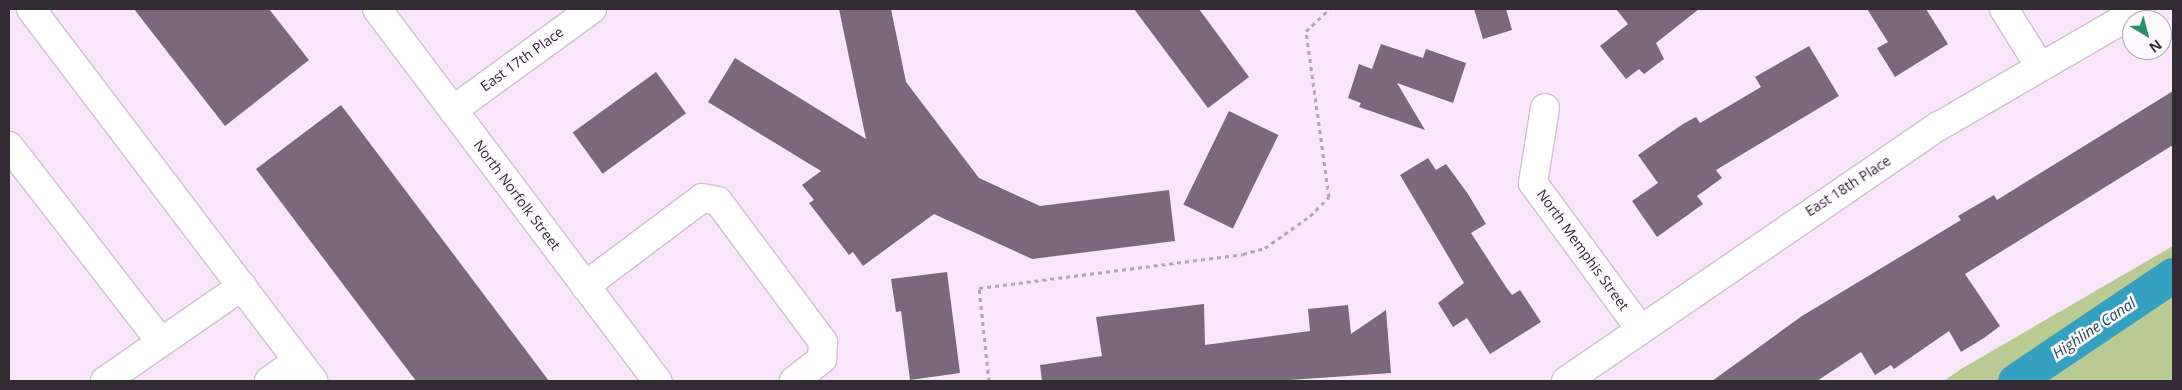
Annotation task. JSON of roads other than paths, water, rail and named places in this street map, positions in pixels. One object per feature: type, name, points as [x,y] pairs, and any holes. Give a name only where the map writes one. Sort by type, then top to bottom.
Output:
[{"type":"street","points":[[31,9],[305,371],[269,381]]},
{"type":"street","name":"North Norfolk Street","points":[[377,9],[657,381]]},
{"type":"street","name":"East 17th Place","points":[[452,110],[592,9]]},
{"type":"street","points":[[2004,9],[2039,65]]},
{"type":"street","name":"East 18th Place","points":[[1566,381],[1770,238],[2039,65],[2141,9]]},
{"type":"street","name":"North Memphis Street","points":[[1545,108],[1533,183],[1641,330]]},
{"type":"street","points":[[9,146],[161,342]]},
{"type":"street","points":[[585,286],[702,198],[718,202],[823,342],[822,359],[794,381]]},
{"type":"street","points":[[105,381],[242,286]]},
{"type":"waterway","name":"Highline Canal","points":[[2015,381],[2173,275]]}]
